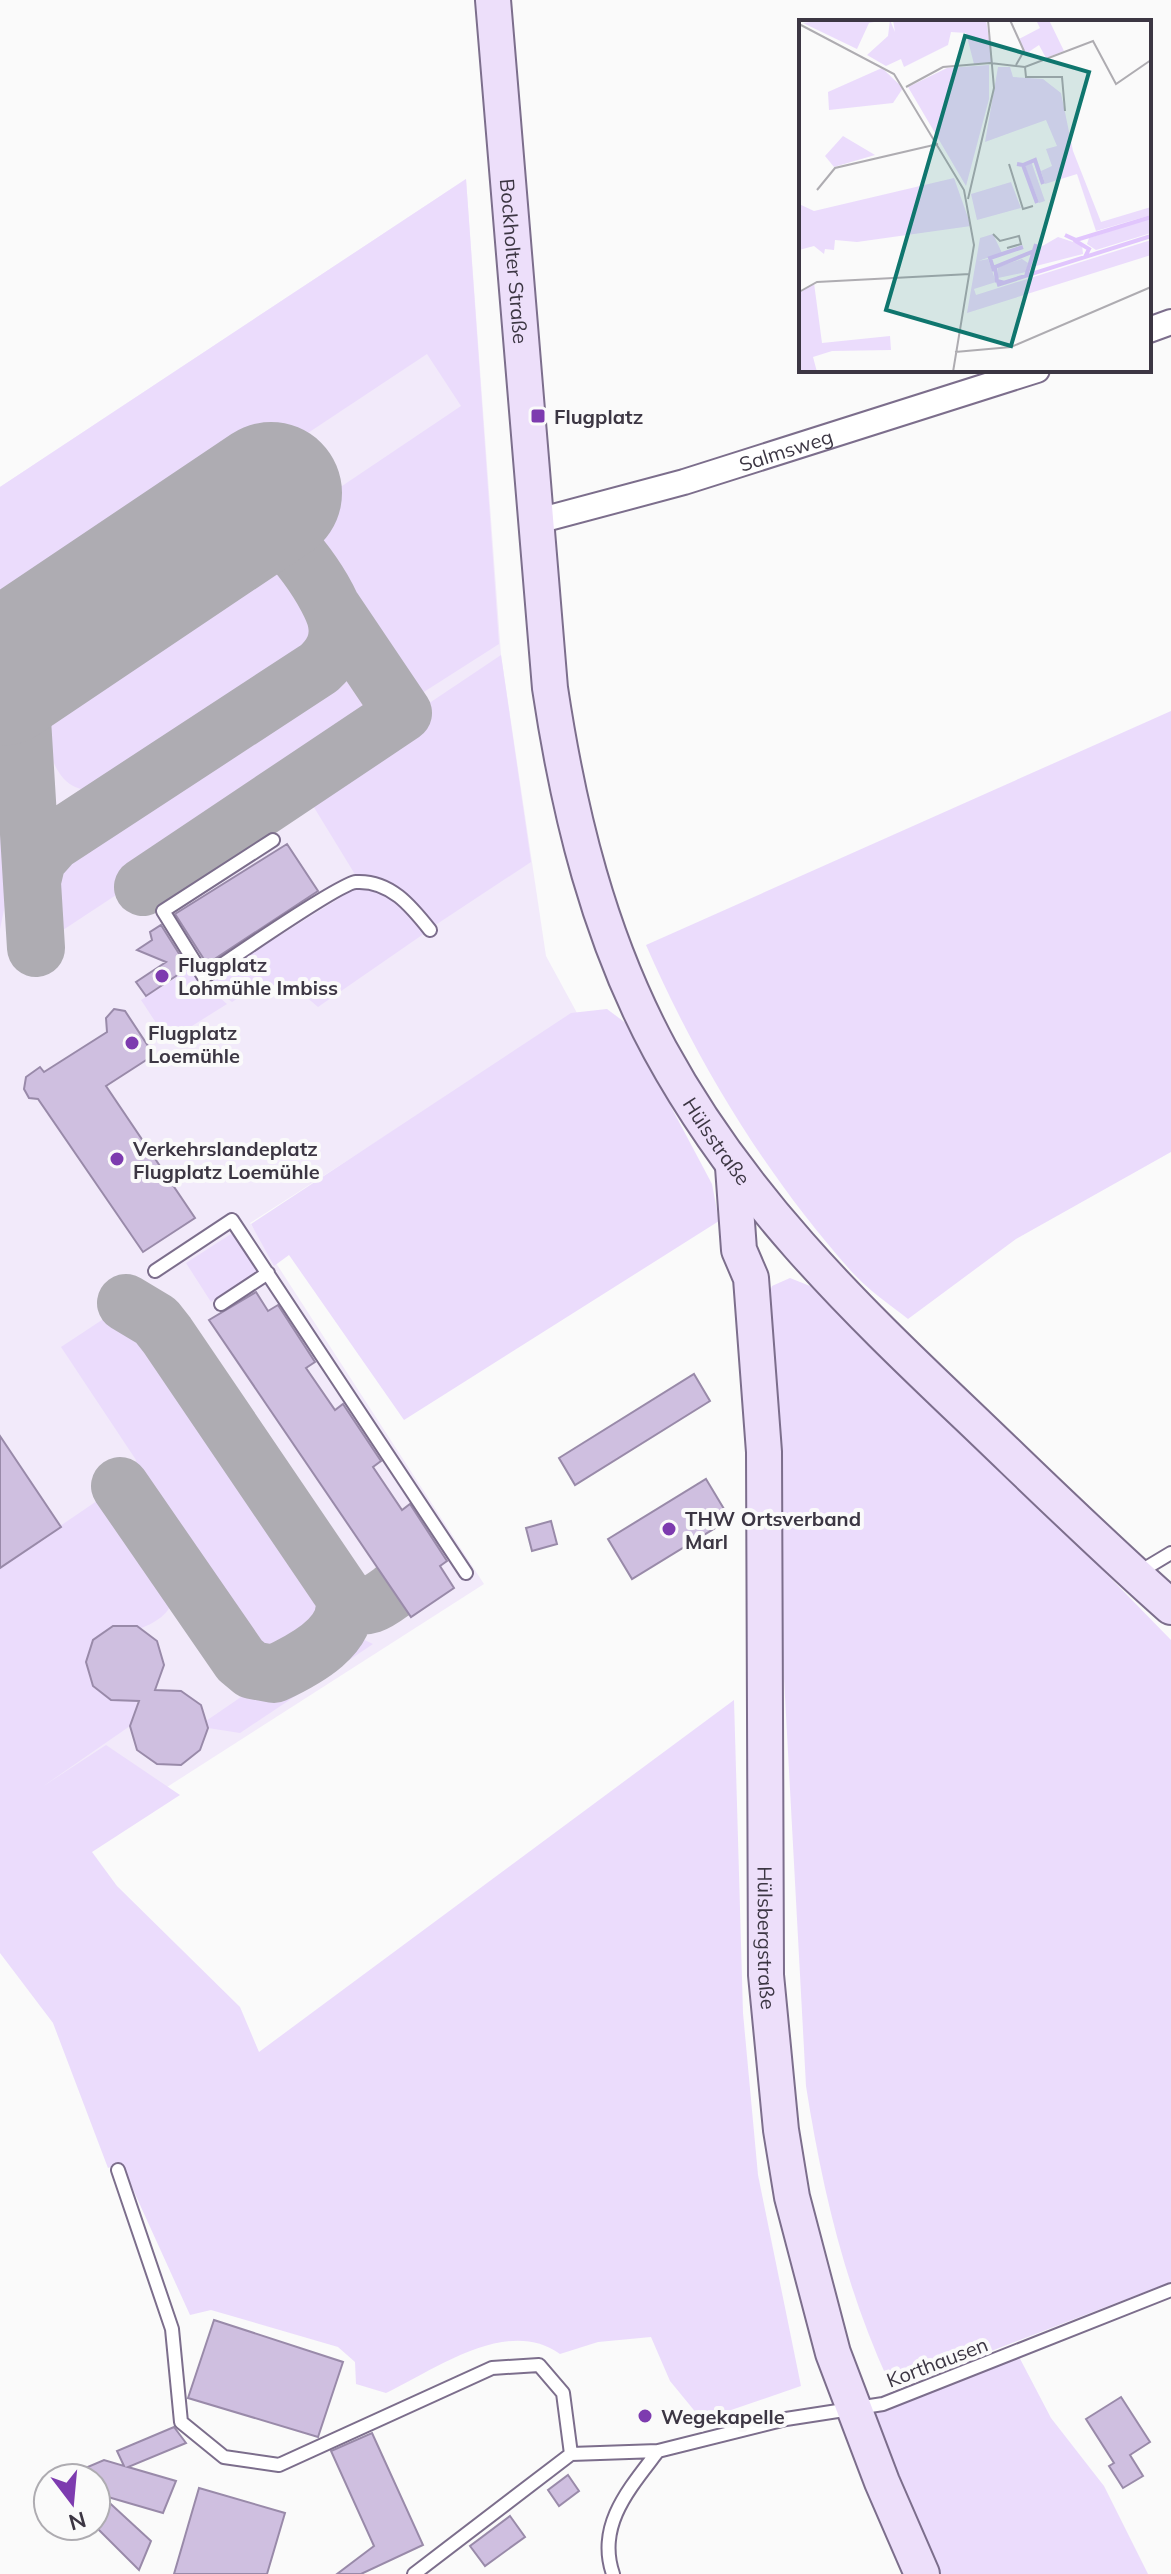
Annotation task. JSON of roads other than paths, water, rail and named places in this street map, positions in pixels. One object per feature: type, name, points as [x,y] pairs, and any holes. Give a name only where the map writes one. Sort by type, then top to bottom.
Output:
[{"type":"street","name":"Bockholter Straße","points":[[493,0],[534,522]]},
{"type":"street","points":[[1151,329],[1171,322]]},
{"type":"street","name":"Salmsweg","points":[[534,522],[684,482],[1031,372]]},
{"type":"street","name":"Hülsstraße","points":[[534,522],[552,702],[565,785],[587,873],[620,962],[659,1047],[733,1167],[792,1241],[847,1301],[1171,1607]]},
{"type":"street","name":"Hülsbergstraße","points":[[733,1167],[739,1250],[751,1278],[764,1452],[766,1975],[771,2052],[792,2197],[833,2353],[922,2574]]},
{"type":"street","points":[[751,1278],[792,1241]]},
{"type":"lane","points":[[273,840],[163,911],[204,977],[350,883],[379,885],[397,894],[430,930]]},
{"type":"lane","points":[[155,1271],[232,1220],[466,1573]]},
{"type":"lane","points":[[221,1304],[268,1273]]},
{"type":"lane","points":[[1135,1575],[1171,1553]]},
{"type":"lane","points":[[118,2170],[172,2329],[181,2422],[224,2457],[279,2465],[492,2368],[539,2365],[563,2393],[571,2454],[414,2574]]},
{"type":"lane","name":"Korthausen","points":[[571,2454],[658,2451],[786,2419],[852,2406],[883,2404],[1171,2290]]},
{"type":"lane","points":[[613,2574],[608,2559],[613,2515],[658,2451]]},
{"type":"place","name":"Flugplatz","points":[[538,416]]},
{"type":"place","name":"Flugplatz Lohmühle Imbiss","points":[[162,976]]},
{"type":"place","name":"Flugplatz Loemühle","points":[[132,1043]]},
{"type":"place","name":"Verkehrslandeplatz Flugplatz Loemühle","points":[[117,1159]]},
{"type":"place","name":"THW Ortsverband Marl","points":[[669,1529]]},
{"type":"place","name":"Wegekapelle","points":[[645,2416]]}]
